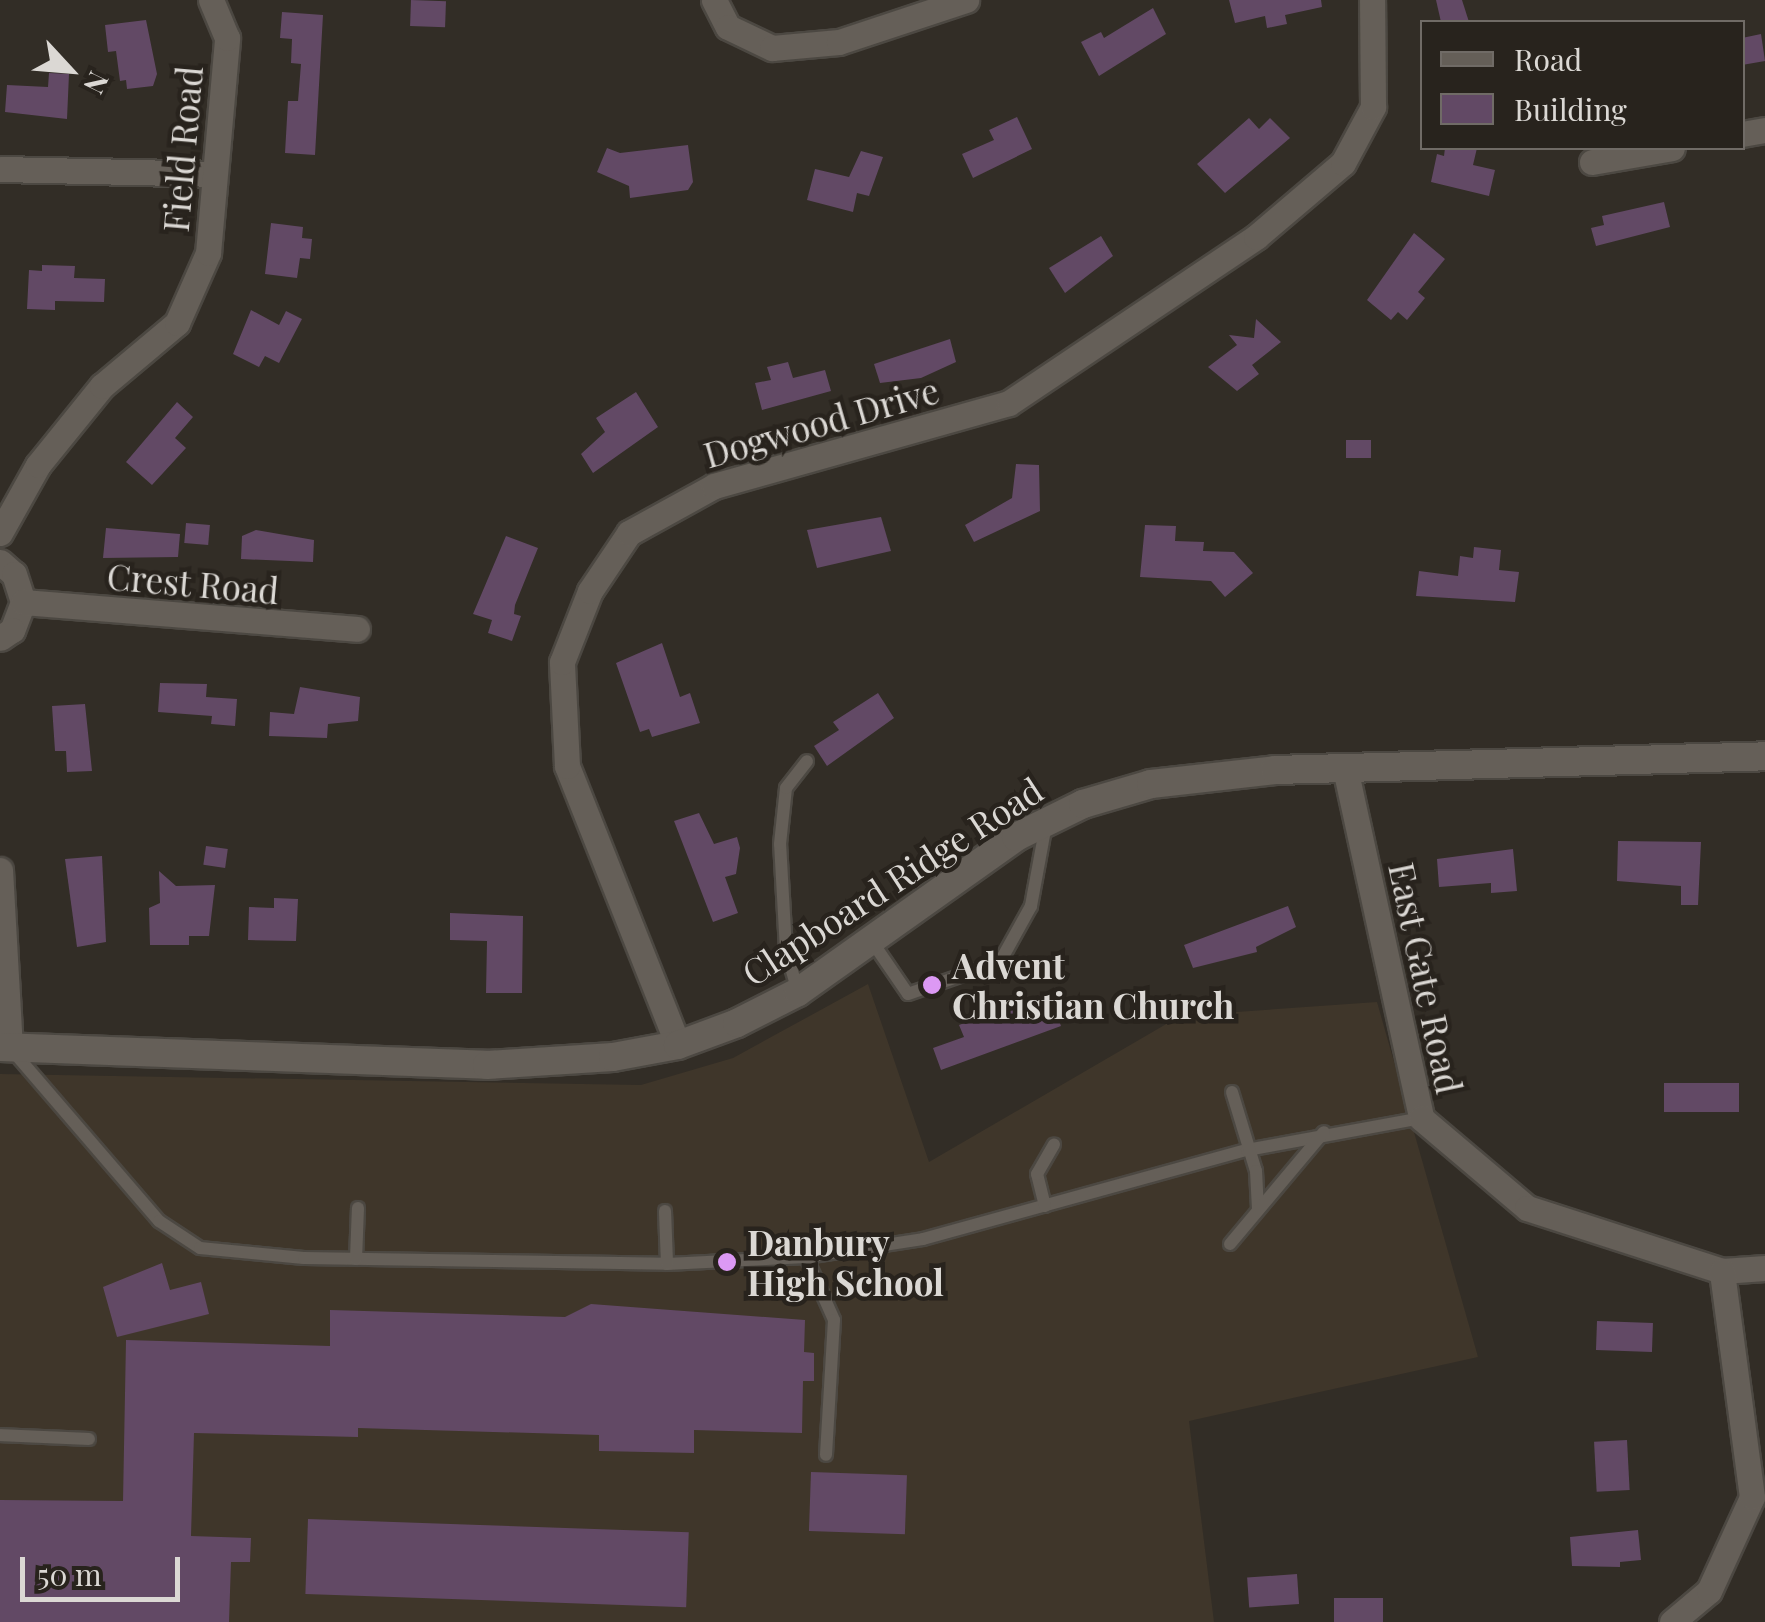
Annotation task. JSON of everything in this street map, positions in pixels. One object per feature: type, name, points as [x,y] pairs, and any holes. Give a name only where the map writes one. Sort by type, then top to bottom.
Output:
[{"type":"main road","name":"Clapboard Ridge Road","points":[[5,1047],[487,1065],[613,1058],[678,1046],[798,992],[870,938],[1047,822],[1151,784],[1218,772],[1765,756]]},
{"type":"street","name":"Field Road","points":[[0,533],[38,464],[102,386],[176,323],[208,253],[227,38],[211,0]]},
{"type":"street","points":[[714,0],[728,28],[772,48],[839,42],[966,0]]},
{"type":"street","name":"Dogwood Drive","points":[[678,1046],[567,766],[562,662],[590,590],[629,533],[714,486],[1009,404],[1256,237],[1342,163],[1373,107],[1372,0]]},
{"type":"street","points":[[1592,162],[1661,150]]},
{"type":"street","points":[[0,169],[214,174]]},
{"type":"street","points":[[0,562],[14,574],[24,602],[12,630],[0,638]]},
{"type":"street","name":"Crest Road","points":[[24,602],[356,629]]},
{"type":"street","name":"East Gate Road","points":[[1345,768],[1421,1118],[1526,1208],[1722,1272],[1765,1268]]},
{"type":"street","points":[[0,870],[5,1047]]},
{"type":"street","points":[[1672,1622],[1709,1591],[1752,1497],[1722,1272]]},
{"type":"lane","points":[[798,992],[786,950],[780,844],[786,788],[807,761]]},
{"type":"lane","points":[[870,938],[908,994],[1000,962],[1031,906],[1047,822]]},
{"type":"lane","points":[[5,1047],[159,1221],[200,1248],[356,1259],[667,1264],[806,1258],[923,1240],[1247,1150],[1324,1132],[1421,1118]]},
{"type":"lane","points":[[1232,1092],[1262,1197],[1255,1216]]},
{"type":"lane","points":[[1230,1244],[1324,1132]]},
{"type":"lane","points":[[1046,1206],[1037,1174],[1054,1145]]},
{"type":"lane","points":[[356,1259],[358,1208]]},
{"type":"lane","points":[[665,1211],[667,1264]]},
{"type":"lane","points":[[806,1258],[834,1320],[826,1455]]},
{"type":"lane","points":[[0,1435],[90,1439]]},
{"type":"shaded area","name":"Danbury High School","points":[[868,984],[929,1162],[1180,1016],[1377,1002],[1478,1357],[1189,1421],[1214,1622],[0,1622],[0,1074],[641,1085],[733,1058]]},
{"type":"building","points":[[411,0],[446,1],[445,27],[410,26]]},
{"type":"building","points":[[1229,0],[1321,0],[1322,7],[1285,15],[1287,24],[1267,28],[1265,16],[1235,23]]},
{"type":"building","points":[[1436,0],[1462,0],[1468,20],[1441,20]]},
{"type":"building","points":[[1153,8],[1166,34],[1099,76],[1081,42],[1101,32],[1104,38]]},
{"type":"building","points":[[282,12],[323,15],[315,155],[285,153],[288,101],[298,101],[301,64],[291,63],[292,39],[280,38]]},
{"type":"building","points":[[146,20],[157,74],[153,86],[127,89],[126,80],[120,81],[116,51],[108,52],[105,25]]},
{"type":"building","points":[[1761,34],[1765,61],[1745,64],[1745,37]]},
{"type":"building","points":[[49,73],[69,74],[67,119],[5,112],[7,85],[48,87]]},
{"type":"building","points":[[1017,117],[1032,149],[973,178],[962,154],[994,140],[989,130]]},
{"type":"building","points":[[1249,118],[1259,129],[1270,118],[1290,138],[1225,193],[1197,164]]},
{"type":"building","points":[[688,145],[693,182],[688,190],[630,198],[629,186],[597,172],[607,148],[620,153]]},
{"type":"building","points":[[1445,150],[1477,150],[1473,165],[1495,170],[1489,196],[1431,182],[1437,154],[1444,156]]},
{"type":"building","points":[[861,151],[883,157],[869,196],[857,193],[853,212],[807,200],[815,169],[849,177]]},
{"type":"building","points":[[1664,202],[1670,227],[1596,246],[1591,228],[1604,225],[1602,216]]},
{"type":"building","points":[[271,223],[303,227],[302,238],[312,239],[310,259],[300,258],[297,278],[265,274]]},
{"type":"building","points":[[1414,233],[1445,259],[1418,292],[1425,298],[1407,320],[1398,312],[1391,320],[1367,300]]},
{"type":"building","points":[[1101,236],[1113,256],[1065,293],[1049,268]]},
{"type":"building","points":[[42,265],[75,266],[74,278],[105,279],[104,302],[55,301],[55,310],[27,309],[29,270],[42,271]]},
{"type":"building","points":[[251,310],[279,325],[286,311],[302,319],[279,363],[265,356],[259,367],[233,354]]},
{"type":"building","points":[[1256,319],[1281,342],[1252,365],[1259,374],[1237,391],[1208,367],[1237,345],[1229,335],[1254,338]]},
{"type":"building","points":[[950,339],[956,362],[921,378],[880,383],[874,364]]},
{"type":"building","points":[[788,362],[793,378],[825,370],[831,391],[762,410],[755,383],[771,380],[767,367]]},
{"type":"building","points":[[636,392],[658,427],[593,473],[581,454],[605,432],[596,418]]},
{"type":"building","points":[[177,402],[193,417],[175,438],[186,448],[152,485],[126,462]]},
{"type":"building","points":[[1346,440],[1371,440],[1371,458],[1346,458]]},
{"type":"building","points":[[1016,464],[1039,465],[1040,511],[974,542],[965,525],[1012,498]]},
{"type":"building","points":[[881,517],[891,551],[817,568],[807,530]]},
{"type":"building","points":[[186,523],[210,525],[208,545],[184,543]]},
{"type":"building","points":[[1145,525],[1176,526],[1175,541],[1204,542],[1203,551],[1234,552],[1253,573],[1225,597],[1211,581],[1140,577]]},
{"type":"building","points":[[106,528],[180,534],[178,557],[103,558]]},
{"type":"building","points":[[256,530],[314,540],[313,562],[241,559],[242,536]]},
{"type":"building","points":[[506,536],[538,548],[515,605],[514,614],[521,616],[512,641],[488,633],[492,620],[473,614]]},
{"type":"building","points":[[1474,547],[1501,550],[1499,570],[1519,572],[1515,602],[1416,596],[1419,571],[1458,576],[1460,556],[1473,558]]},
{"type":"building","points":[[662,643],[680,697],[690,693],[700,723],[652,737],[649,729],[640,732],[616,663]]},
{"type":"building","points":[[160,683],[207,684],[206,697],[237,699],[235,726],[211,724],[212,716],[158,712]]},
{"type":"building","points":[[300,687],[360,697],[358,721],[328,724],[327,738],[269,736],[270,712],[294,714]]},
{"type":"building","points":[[878,693],[894,718],[827,766],[814,746],[839,730],[833,722]]},
{"type":"building","points":[[85,704],[92,771],[67,772],[66,751],[55,751],[52,706]]},
{"type":"building","points":[[699,813],[714,844],[737,837],[740,848],[736,874],[725,877],[738,913],[713,922],[674,821]]},
{"type":"building","points":[[1618,841],[1701,842],[1698,905],[1681,905],[1681,886],[1617,881]]},
{"type":"building","points":[[206,846],[228,849],[225,868],[203,865]]},
{"type":"building","points":[[1513,849],[1517,891],[1491,893],[1491,883],[1439,887],[1437,859]]},
{"type":"building","points":[[102,856],[106,942],[77,947],[65,859]]},
{"type":"building","points":[[159,871],[176,886],[215,885],[209,936],[189,936],[189,945],[150,945],[149,908],[160,903]]},
{"type":"building","points":[[274,898],[298,899],[296,941],[248,940],[249,907],[274,908]]},
{"type":"building","points":[[1288,906],[1296,927],[1256,947],[1257,952],[1193,968],[1184,945]]},
{"type":"building","points":[[450,913],[523,916],[522,993],[486,993],[487,941],[450,940]]},
{"type":"building","points":[[1049,992],[1061,1026],[941,1070],[933,1048],[964,1037],[959,1025]]},
{"type":"building","points":[[1664,1083],[1739,1083],[1739,1112],[1664,1112]]},
{"type":"building","points":[[162,1263],[170,1290],[201,1282],[209,1314],[117,1337],[103,1287]]},
{"type":"building","points":[[591,1304],[805,1320],[804,1352],[814,1353],[814,1381],[803,1381],[802,1433],[694,1430],[694,1453],[599,1451],[599,1435],[358,1428],[358,1437],[194,1433],[191,1536],[251,1538],[250,1562],[231,1562],[229,1622],[0,1622],[0,1500],[123,1501],[126,1340],[330,1346],[330,1310],[565,1317]]},
{"type":"building","points":[[1597,1321],[1653,1323],[1652,1352],[1596,1350]]},
{"type":"building","points":[[1627,1440],[1630,1490],[1597,1492],[1594,1442]]},
{"type":"building","points":[[811,1472],[907,1475],[905,1534],[809,1531]]},
{"type":"building","points":[[308,1519],[689,1532],[686,1607],[305,1594]]},
{"type":"building","points":[[1638,1530],[1641,1560],[1620,1562],[1620,1567],[1572,1566],[1570,1537]]},
{"type":"building","points":[[1297,1574],[1299,1604],[1249,1607],[1247,1577]]},
{"type":"building","points":[[1334,1598],[1383,1598],[1383,1622],[1334,1622]]},
{"type":"place","name":"Advent Christian Church","points":[[932,985]]},
{"type":"place","name":"Danbury High School","points":[[727,1262]]}]
